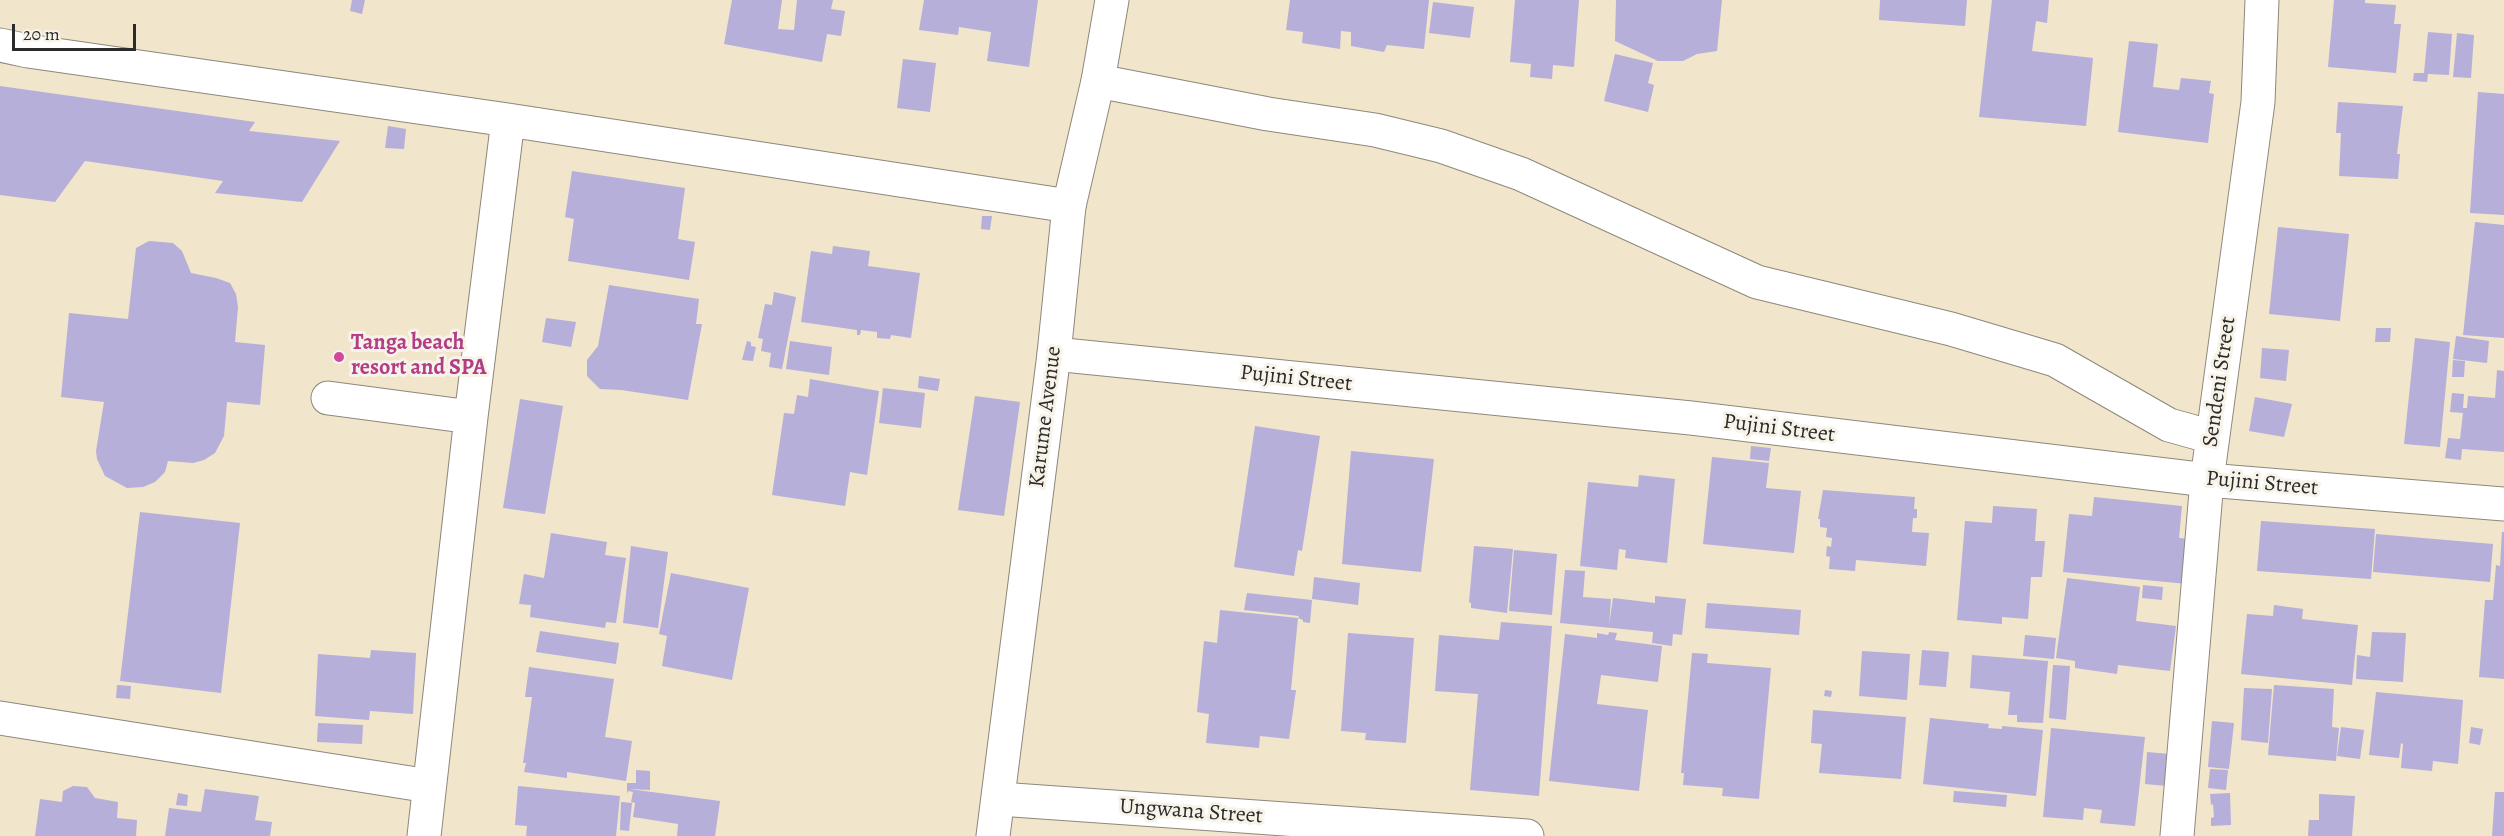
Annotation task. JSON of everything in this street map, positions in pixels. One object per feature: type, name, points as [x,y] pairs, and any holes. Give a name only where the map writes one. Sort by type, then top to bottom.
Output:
[{"type":"street","name":"Karume Avenue","points":[[993,836],[1054,354],[1069,206],[1098,81],[1112,0]]},
{"type":"street","name":"Sendeni Street","points":[[2177,836],[2206,480],[2258,102],[2262,0]]},
{"type":"street","points":[[0,45],[39,53],[508,120],[1069,206]]},
{"type":"street","points":[[1098,81],[1268,114],[1375,130],[1441,146],[1521,174],[1757,282],[1951,329],[2055,360],[2169,425],[2212,437]]},
{"type":"street","points":[[424,836],[471,417],[508,120]]},
{"type":"street","name":"Pujini Street","points":[[1054,354],[1691,418],[2206,480],[2504,504]]},
{"type":"street","points":[[328,398],[471,417]]},
{"type":"street","points":[[0,718],[429,786]]},
{"type":"street","name":"Ungwana Street","points":[[999,800],[1449,833],[1527,836]]},
{"type":"building","points":[[352,0],[365,0],[362,14],[350,11]]},
{"type":"building","points":[[732,0],[782,0],[778,29],[794,30],[797,0],[833,0],[831,9],[845,11],[841,36],[827,34],[822,62],[724,44]]},
{"type":"building","points":[[924,0],[1038,0],[1029,67],[987,61],[991,32],[959,27],[958,35],[919,30]]},
{"type":"building","points":[[1290,0],[1429,0],[1424,49],[1387,45],[1384,52],[1351,46],[1351,32],[1341,31],[1340,49],[1302,43],[1303,32],[1286,30]]},
{"type":"building","points":[[1515,0],[1579,0],[1574,67],[1553,65],[1552,79],[1530,77],[1531,64],[1510,62]]},
{"type":"building","points":[[1616,0],[1722,0],[1717,51],[1697,54],[1683,61],[1658,61],[1615,41]]},
{"type":"building","points":[[1880,0],[1967,0],[1965,26],[1879,20]]},
{"type":"building","points":[[1992,0],[2049,0],[2047,23],[2036,21],[2032,51],[2093,58],[2086,126],[1979,117]]},
{"type":"building","points":[[2334,0],[2365,0],[2365,3],[2396,5],[2394,24],[2401,24],[2396,73],[2328,67]]},
{"type":"building","points":[[1433,2],[1474,7],[1470,38],[1429,33]]},
{"type":"building","points":[[2428,32],[2452,34],[2449,75],[2428,74],[2427,82],[2413,81],[2414,73],[2424,73]]},
{"type":"building","points":[[2457,33],[2474,35],[2471,78],[2453,77]]},
{"type":"building","points":[[2129,41],[2158,44],[2153,87],[2179,90],[2181,78],[2211,81],[2209,93],[2214,94],[2208,143],[2118,132]]},
{"type":"building","points":[[1615,54],[1653,63],[1648,83],[1654,85],[1648,112],[1604,101]]},
{"type":"building","points":[[903,59],[936,63],[930,112],[897,108]]},
{"type":"building","points":[[0,86],[255,122],[249,131],[340,141],[302,202],[215,193],[223,181],[85,161],[55,202],[0,195]]},
{"type":"building","points":[[2478,92],[2504,94],[2504,215],[2470,213]]},
{"type":"building","points":[[2338,102],[2403,106],[2397,154],[2400,154],[2398,179],[2339,176],[2341,133],[2336,133]]},
{"type":"building","points":[[388,126],[406,129],[404,149],[385,148]]},
{"type":"building","points":[[572,171],[685,188],[678,239],[695,242],[689,280],[568,261],[574,219],[565,217]]},
{"type":"building","points":[[982,216],[992,216],[990,230],[981,229]]},
{"type":"building","points":[[2475,222],[2504,225],[2504,338],[2463,335]]},
{"type":"building","points":[[2278,227],[2349,234],[2340,321],[2269,314]]},
{"type":"building","points":[[149,241],[173,243],[182,251],[191,273],[230,283],[236,294],[238,307],[235,342],[265,345],[260,405],[227,402],[224,436],[215,453],[204,460],[193,463],[168,461],[165,472],[155,482],[143,487],[127,488],[105,476],[97,459],[96,451],[104,402],[61,397],[69,313],[128,319],[136,248]]},
{"type":"building","points":[[833,246],[870,251],[868,266],[920,273],[911,338],[891,335],[890,339],[877,338],[877,332],[861,330],[860,335],[857,335],[857,330],[801,322],[811,251],[832,254]]},
{"type":"building","points":[[609,285],[699,299],[696,324],[702,324],[688,400],[600,389],[587,376],[587,360],[598,346]]},
{"type":"building","points":[[774,292],[796,297],[782,369],[769,367],[771,353],[761,351],[763,339],[758,338],[765,304],[772,305]]},
{"type":"building","points":[[546,318],[576,322],[571,347],[542,342]]},
{"type":"building","points":[[2376,328],[2391,328],[2390,342],[2375,342]]},
{"type":"building","points":[[2456,336],[2489,341],[2487,363],[2453,359]]},
{"type":"building","points":[[2415,338],[2450,342],[2440,447],[2404,444]]},
{"type":"building","points":[[747,341],[751,342],[751,346],[756,347],[753,361],[742,360]]},
{"type":"building","points":[[790,341],[832,347],[829,375],[786,369]]},
{"type":"building","points":[[2262,348],[2289,350],[2286,381],[2260,378]]},
{"type":"building","points":[[2453,360],[2465,361],[2464,377],[2452,377]]},
{"type":"building","points":[[2497,370],[2504,371],[2504,452],[2462,449],[2461,460],[2445,458],[2448,438],[2460,439],[2463,413],[2450,412],[2452,393],[2464,394],[2463,408],[2467,408],[2468,396],[2495,398]]},
{"type":"building","points":[[919,376],[940,379],[938,391],[918,388]]},
{"type":"building","points":[[810,379],[879,391],[867,475],[850,472],[845,506],[772,495],[784,413],[794,414],[797,395],[808,397]]},
{"type":"building","points":[[883,388],[925,393],[921,428],[879,423]]},
{"type":"building","points":[[975,396],[1020,402],[1004,516],[958,510]]},
{"type":"building","points":[[2255,397],[2292,404],[2284,437],[2249,431]]},
{"type":"building","points":[[520,399],[563,406],[545,514],[503,508]]},
{"type":"building","points":[[1255,426],[1320,436],[1302,551],[1298,550],[1294,576],[1234,567]]},
{"type":"building","points":[[1751,446],[1771,448],[1769,461],[1750,459]]},
{"type":"building","points":[[1351,451],[1434,459],[1421,572],[1342,564]]},
{"type":"building","points":[[1712,457],[1769,463],[1766,488],[1801,491],[1794,553],[1703,544]]},
{"type":"building","points":[[1639,475],[1675,479],[1667,563],[1625,558],[1626,550],[1619,549],[1617,570],[1580,566],[1588,482],[1638,487]]},
{"type":"building","points":[[1823,490],[1915,497],[1914,509],[1917,509],[1917,518],[1913,518],[1912,532],[1929,533],[1926,566],[1856,560],[1855,571],[1829,569],[1830,557],[1826,556],[1827,546],[1831,547],[1832,538],[1826,537],[1827,528],[1820,527],[1820,519],[1818,519]]},
{"type":"building","points":[[2094,497],[2182,506],[2179,538],[2191,539],[2187,584],[2063,572],[2069,514],[2092,516]]},
{"type":"building","points":[[1993,506],[2037,509],[2035,541],[2045,541],[2042,577],[2031,577],[2028,619],[2002,617],[2002,624],[1957,620],[1965,521],[1992,523]]},
{"type":"building","points":[[140,512],[240,523],[221,693],[120,681]]},
{"type":"building","points":[[2261,521],[2375,529],[2371,579],[2257,571]]},
{"type":"building","points":[[2502,532],[2504,532],[2504,679],[2479,677],[2485,600],[2493,600],[2496,565],[2500,566]]},
{"type":"building","points":[[551,533],[607,542],[605,555],[626,558],[616,623],[606,622],[605,628],[530,617],[531,605],[519,604],[524,574],[544,578]]},
{"type":"building","points":[[2376,534],[2493,544],[2490,582],[2373,572]]},
{"type":"building","points":[[631,546],[668,552],[658,628],[623,623]]},
{"type":"building","points":[[1474,546],[1513,549],[1507,613],[1471,608],[1469,602]]},
{"type":"building","points":[[1514,550],[1557,554],[1552,615],[1509,611]]},
{"type":"building","points":[[1565,570],[1585,571],[1583,597],[1611,599],[1609,625],[1613,598],[1655,603],[1655,596],[1686,599],[1682,635],[1673,634],[1672,646],[1652,643],[1653,632],[1560,623]]},
{"type":"building","points":[[671,573],[749,588],[732,680],[662,666],[667,636],[659,634]]},
{"type":"building","points":[[1314,577],[1360,583],[1358,605],[1312,599]]},
{"type":"building","points":[[2067,578],[2140,587],[2136,621],[2176,626],[2170,671],[2118,665],[2117,674],[2075,668],[2075,661],[2056,658]]},
{"type":"building","points":[[2143,585],[2163,587],[2162,600],[2142,598]]},
{"type":"building","points":[[1247,593],[1312,600],[1310,623],[1303,622],[1298,618],[1299,616],[1244,610]]},
{"type":"building","points":[[1707,603],[1801,610],[1799,635],[1705,628]]},
{"type":"building","points":[[2274,605],[2303,609],[2302,619],[2358,625],[2352,685],[2241,674],[2247,614],[2273,616]]},
{"type":"building","points":[[1220,610],[1298,618],[1291,690],[1296,690],[1289,739],[1260,736],[1259,748],[1206,743],[1209,714],[1197,712],[1204,641],[1217,643]]},
{"type":"building","points":[[1501,622],[1552,626],[1539,796],[1470,790],[1478,694],[1435,691],[1439,635],[1499,640]]},
{"type":"building","points":[[540,631],[619,643],[616,664],[536,652]]},
{"type":"building","points":[[1609,632],[1617,633],[1615,640],[1662,646],[1658,682],[1601,675],[1597,704],[1648,710],[1639,791],[1549,781],[1565,634],[1597,638],[1597,633],[1608,635]]},
{"type":"building","points":[[2372,632],[2406,633],[2403,682],[2356,679],[2357,655],[2370,657]]},
{"type":"building","points":[[1348,633],[1414,638],[1406,743],[1365,740],[1366,733],[1341,731]]},
{"type":"building","points":[[2025,635],[2056,638],[2054,659],[2023,656]]},
{"type":"building","points":[[371,650],[416,653],[413,714],[370,711],[369,720],[315,716],[318,654],[370,658]]},
{"type":"building","points":[[1922,650],[1949,652],[1946,687],[1919,685]]},
{"type":"building","points":[[1862,651],[1910,654],[1907,700],[1859,696]]},
{"type":"building","points":[[1692,653],[1708,654],[1707,663],[1771,668],[1759,799],[1722,796],[1723,788],[1683,785],[1684,773],[1681,773]]},
{"type":"building","points":[[1972,655],[2048,661],[2043,723],[2017,722],[2017,715],[2008,715],[2010,692],[1970,688]]},
{"type":"building","points":[[2053,665],[2070,666],[2066,720],[2049,718]]},
{"type":"building","points":[[529,667],[614,679],[605,737],[632,741],[626,781],[567,772],[567,778],[524,772],[526,763],[523,763],[532,697],[525,697]]},
{"type":"building","points":[[117,685],[131,686],[130,699],[116,698]]},
{"type":"building","points":[[2274,685],[2334,689],[2332,727],[2339,728],[2336,761],[2268,755]]},
{"type":"building","points":[[2244,688],[2272,689],[2268,743],[2241,740]]},
{"type":"building","points":[[1825,690],[1832,691],[1831,697],[1824,696]]},
{"type":"building","points":[[2376,692],[2463,700],[2458,764],[2433,761],[2432,771],[2401,768],[2403,744],[2401,743],[2399,758],[2369,755]]},
{"type":"building","points":[[1813,710],[1906,717],[1901,779],[1819,773],[1822,744],[1811,743]]},
{"type":"building","points":[[1930,718],[1989,724],[1988,728],[2002,729],[2002,726],[2043,730],[2036,796],[1923,784]]},
{"type":"building","points":[[2212,721],[2234,723],[2229,769],[2208,767]]},
{"type":"building","points":[[318,723],[363,725],[362,744],[317,742]]},
{"type":"building","points":[[2341,727],[2364,730],[2360,759],[2337,756]]},
{"type":"building","points":[[2471,727],[2483,729],[2480,745],[2469,743]]},
{"type":"building","points":[[2051,728],[2145,737],[2135,826],[2100,823],[2102,810],[2084,808],[2083,820],[2043,817]]},
{"type":"building","points":[[2147,752],[2170,754],[2167,786],[2145,784]]},
{"type":"building","points":[[2210,769],[2228,770],[2226,790],[2208,788]]},
{"type":"building","points":[[636,770],[650,771],[650,790],[629,789],[720,801],[715,836],[677,836],[678,824],[633,817],[635,803],[631,802],[633,792],[628,791],[627,794],[627,783],[636,783]]},
{"type":"building","points":[[73,786],[87,787],[95,798],[118,802],[117,818],[137,820],[136,836],[35,836],[40,799],[62,802],[63,791]]},
{"type":"building","points":[[518,786],[620,796],[616,836],[526,836],[527,826],[515,825]]},
{"type":"building","points":[[205,789],[259,796],[255,820],[272,822],[270,836],[165,836],[169,808],[201,812]]},
{"type":"building","points":[[1954,791],[2007,795],[2006,807],[1953,802]]},
{"type":"building","points":[[2495,792],[2504,792],[2504,836],[2492,836]]},
{"type":"building","points":[[178,793],[188,795],[187,806],[176,805]]},
{"type":"building","points":[[2230,793],[2231,825],[2211,826],[2211,818],[2214,817],[2210,794]]},
{"type":"building","points":[[2319,794],[2355,796],[2352,836],[2308,836],[2309,820],[2319,820]]},
{"type":"building","points":[[621,802],[632,803],[629,831],[620,830]]},
{"type":"place","name":"Tanga beach resort and SPA","points":[[339,357]]}]
